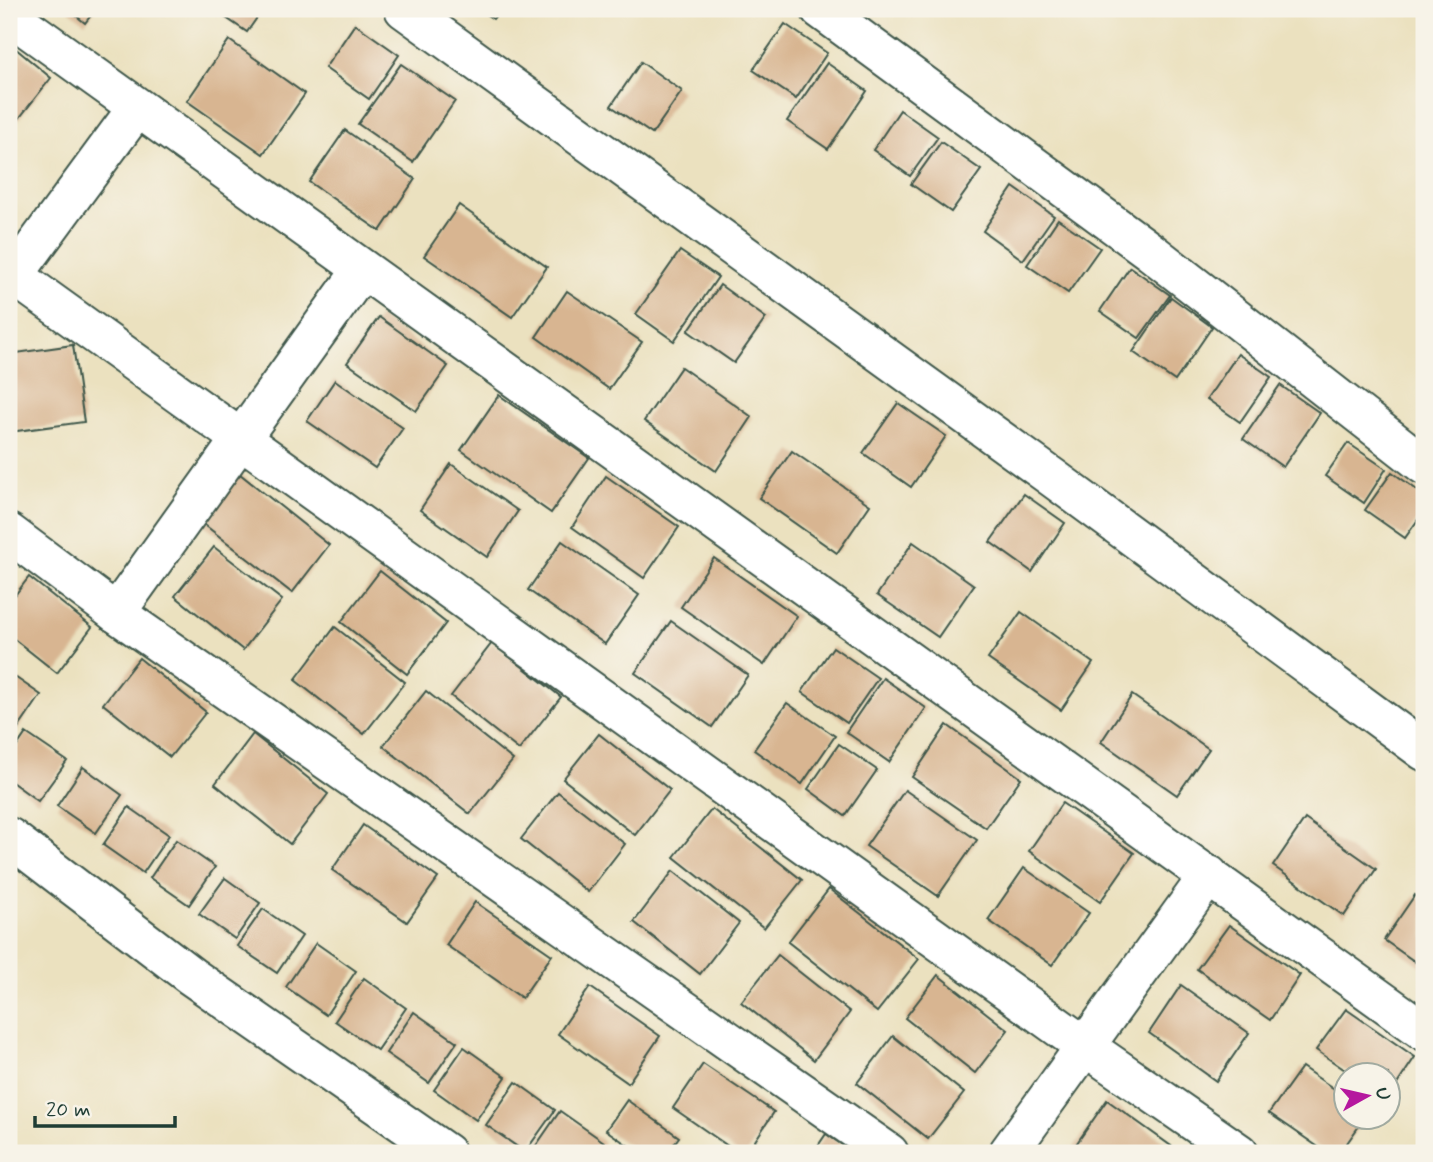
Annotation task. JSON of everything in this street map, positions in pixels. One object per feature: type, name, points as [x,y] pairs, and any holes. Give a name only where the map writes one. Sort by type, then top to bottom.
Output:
[{"type":"street","points":[[404,9],[1424,751]]},
{"type":"street","points":[[820,9],[1151,252],[1424,465]]},
{"type":"street","points":[[9,15],[1424,1031]]},
{"type":"street","points":[[137,108],[10,277],[241,439],[1238,1153]]},
{"type":"street","points":[[116,613],[362,270]]},
{"type":"street","points":[[9,533],[116,613],[889,1153]]},
{"type":"street","points":[[9,837],[191,976],[446,1153]]},
{"type":"street","points":[[1008,1153],[1209,875]]},
{"type":"building","points":[[68,9],[96,9],[85,23]]},
{"type":"building","points":[[213,9],[263,9],[247,32]]},
{"type":"building","points":[[478,9],[501,9],[493,19]]},
{"type":"building","points":[[355,24],[399,55],[369,99],[325,68]]},
{"type":"building","points":[[785,24],[827,53],[796,99],[753,70]]},
{"type":"building","points":[[229,40],[305,94],[263,154],[187,101]]},
{"type":"building","points":[[9,43],[51,78],[13,126],[9,123]]},
{"type":"building","points":[[641,62],[682,91],[652,134],[611,106]]},
{"type":"building","points":[[827,63],[867,91],[828,149],[787,121]]},
{"type":"building","points":[[401,64],[455,101],[413,162],[358,124]]},
{"type":"building","points":[[900,110],[938,137],[910,176],[873,150]]},
{"type":"building","points":[[345,130],[415,179],[380,231],[309,182]]},
{"type":"building","points":[[941,142],[981,170],[951,212],[911,184]]},
{"type":"building","points":[[1013,187],[1054,216],[1023,260],[983,231]]},
{"type":"building","points":[[459,205],[547,267],[512,317],[424,256]]},
{"type":"building","points":[[1058,219],[1100,248],[1068,293],[1027,265]]},
{"type":"building","points":[[680,251],[718,277],[674,341],[636,314]]},
{"type":"building","points":[[1130,267],[1170,295],[1139,338],[1100,311]]},
{"type":"building","points":[[720,285],[766,318],[734,363],[688,331]]},
{"type":"building","points":[[567,291],[642,342],[609,389],[536,337]]},
{"type":"building","points":[[1171,297],[1212,327],[1175,381],[1133,352]]},
{"type":"building","points":[[379,317],[448,366],[416,411],[347,363]]},
{"type":"building","points":[[73,345],[84,422],[9,432],[9,354]]},
{"type":"building","points":[[1238,354],[1271,377],[1240,422],[1207,399]]},
{"type":"building","points":[[681,367],[752,417],[716,471],[644,421]]},
{"type":"building","points":[[335,380],[403,428],[375,468],[307,421]]},
{"type":"building","points":[[1280,385],[1320,413],[1283,467],[1243,439]]},
{"type":"building","points":[[499,395],[589,458],[551,513],[461,450]]},
{"type":"building","points":[[898,403],[946,436],[911,487],[863,453]]},
{"type":"building","points":[[1348,443],[1386,469],[1364,503],[1325,476]]},
{"type":"building","points":[[792,451],[870,505],[837,553],[759,498]]},
{"type":"building","points":[[451,464],[518,511],[487,557],[420,510]]},
{"type":"building","points":[[230,466],[329,545],[292,593],[192,515]]},
{"type":"building","points":[[1392,472],[1424,495],[1424,511],[1405,538],[1365,510]]},
{"type":"building","points":[[606,476],[679,527],[644,578],[572,527]]},
{"type":"building","points":[[1024,494],[1065,523],[1032,572],[990,542]]},
{"type":"building","points":[[562,541],[639,595],[605,644],[528,590]]},
{"type":"building","points":[[913,542],[974,585],[938,637],[877,595]]},
{"type":"building","points":[[214,547],[282,600],[243,650],[175,596]]},
{"type":"building","points":[[714,558],[797,616],[764,665],[681,607]]},
{"type":"building","points":[[380,571],[446,623],[407,674],[341,622]]},
{"type":"building","points":[[29,577],[92,627],[57,673],[9,635],[9,603]]},
{"type":"building","points":[[1021,612],[1093,663],[1061,710],[988,659]]},
{"type":"building","points":[[671,621],[748,675],[712,727],[635,673]]},
{"type":"building","points":[[335,627],[405,682],[364,734],[295,680]]},
{"type":"building","points":[[492,643],[561,697],[519,750],[451,696]]},
{"type":"building","points":[[833,647],[878,678],[847,723],[802,692]]},
{"type":"building","points":[[139,658],[206,712],[170,757],[103,704]]},
{"type":"building","points":[[9,673],[41,695],[9,742]]},
{"type":"building","points":[[883,678],[926,708],[889,762],[846,732]]},
{"type":"building","points":[[426,691],[513,760],[470,814],[383,746]]},
{"type":"building","points":[[1132,695],[1209,749],[1177,795],[1101,742]]},
{"type":"building","points":[[787,703],[835,736],[802,784],[754,750]]},
{"type":"building","points":[[947,725],[1021,778],[986,828],[912,777]]},
{"type":"building","points":[[26,733],[67,761],[38,801],[9,780],[9,758]]},
{"type":"building","points":[[253,734],[328,794],[290,844],[215,784]]},
{"type":"building","points":[[599,734],[670,790],[635,835],[563,779]]},
{"type":"building","points":[[839,744],[877,770],[845,816],[808,789]]},
{"type":"building","points":[[83,767],[122,795],[96,833],[57,806]]},
{"type":"building","points":[[905,790],[977,840],[938,896],[866,846]]},
{"type":"building","points":[[558,792],[625,844],[588,892],[521,839]]},
{"type":"building","points":[[1062,803],[1134,853],[1100,902],[1029,851]]},
{"type":"building","points":[[129,807],[169,835],[143,873],[103,845]]},
{"type":"building","points":[[712,809],[802,880],[764,928],[674,857]]},
{"type":"building","points":[[1305,819],[1376,869],[1344,916],[1273,866]]},
{"type":"building","points":[[363,825],[438,878],[407,922],[332,870]]},
{"type":"building","points":[[176,840],[215,867],[189,905],[150,878]]},
{"type":"building","points":[[1024,868],[1089,913],[1052,965],[988,920]]},
{"type":"building","points":[[673,871],[739,923],[700,974],[634,922]]},
{"type":"building","points":[[225,878],[260,903],[235,939],[199,914]]},
{"type":"building","points":[[829,889],[919,959],[877,1012],[788,942]]},
{"type":"building","points":[[1415,895],[1424,902],[1424,968],[1384,940]]},
{"type":"building","points":[[475,902],[552,955],[522,998],[446,945]]},
{"type":"building","points":[[263,909],[302,936],[277,973],[237,946]]},
{"type":"building","points":[[1229,925],[1300,975],[1270,1020],[1197,969]]},
{"type":"building","points":[[316,943],[356,971],[326,1015],[286,987]]},
{"type":"building","points":[[778,955],[850,1012],[814,1060],[741,1002]]},
{"type":"building","points":[[938,975],[1008,1030],[975,1073],[905,1018]]},
{"type":"building","points":[[364,978],[406,1008],[377,1050],[335,1021]]},
{"type":"building","points":[[1181,985],[1249,1033],[1216,1081],[1149,1033]]},
{"type":"building","points":[[590,987],[660,1036],[628,1083],[558,1034]]},
{"type":"building","points":[[1346,1009],[1415,1057],[1402,1077],[1402,1060],[1332,1061],[1316,1050]]},
{"type":"building","points":[[414,1012],[457,1042],[429,1083],[386,1053]]},
{"type":"building","points":[[893,1036],[964,1093],[928,1139],[857,1083]]},
{"type":"building","points":[[464,1047],[506,1077],[476,1120],[434,1090]]},
{"type":"building","points":[[703,1064],[774,1112],[747,1153],[738,1153],[673,1108]]},
{"type":"building","points":[[1302,1067],[1332,1087],[1332,1130],[1356,1130],[1340,1153],[1327,1153],[1269,1113]]},
{"type":"building","points":[[516,1082],[555,1110],[525,1152],[486,1125]]},
{"type":"building","points":[[627,1100],[679,1137],[667,1153],[639,1153],[606,1130]]},
{"type":"building","points":[[1107,1100],[1178,1151],[1070,1153]]},
{"type":"building","points":[[560,1111],[604,1142],[597,1153],[531,1153]]},
{"type":"building","points":[[826,1134],[854,1153],[813,1153]]}]
